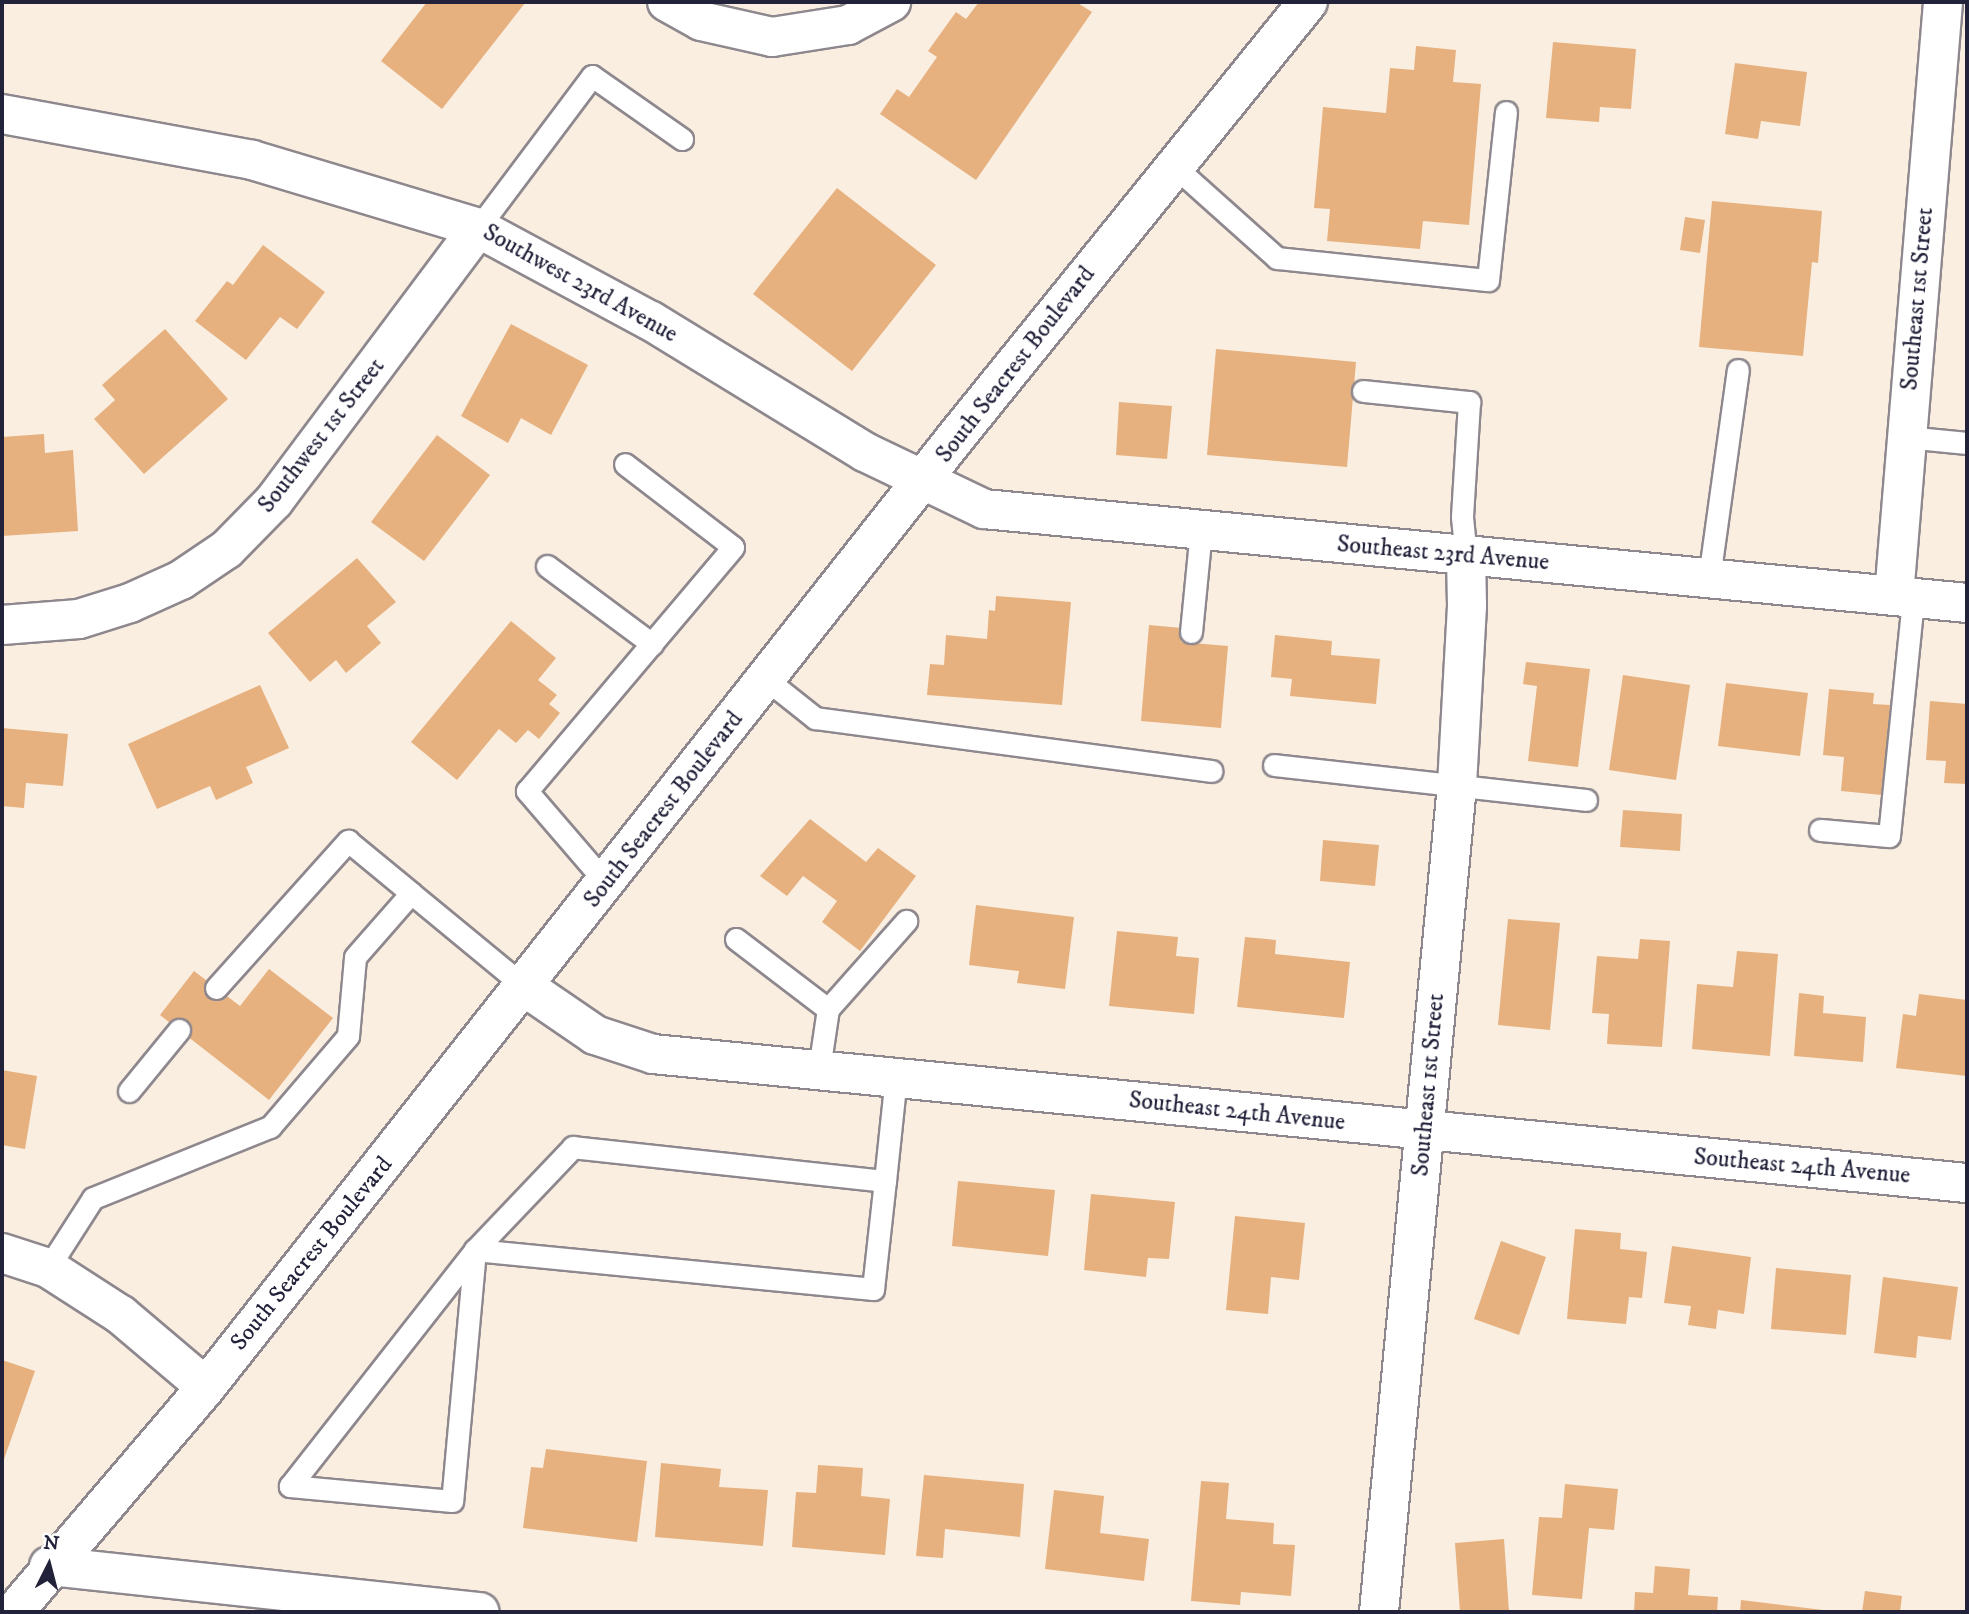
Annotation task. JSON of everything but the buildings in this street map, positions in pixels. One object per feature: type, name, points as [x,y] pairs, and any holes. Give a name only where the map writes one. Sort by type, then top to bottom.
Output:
[{"type":"street","points":[[667,2],[701,21],[772,37],[848,25],[891,2]]},
{"type":"street","name":"South Seacrest Boulevard","points":[[15,1612],[49,1566],[206,1387],[1174,166],[1308,2]]},
{"type":"street","name":"Southeast 1st Street","points":[[1903,598],[1906,437],[1943,2]]},
{"type":"street","name":"Southwest 23rd Avenue","points":[[2,114],[252,160],[478,228],[598,290],[865,452],[924,481]]},
{"type":"street","name":"Southwest 1st Street","points":[[2,625],[79,619],[130,603],[181,580],[227,549],[274,501],[478,228]]},
{"type":"street","name":"Southeast 23rd Avenue","points":[[924,481],[984,509],[1967,603]]},
{"type":"street","name":"Southeast 1st Street","points":[[1379,1612],[1457,785],[1467,605],[1466,556]]},
{"type":"street","name":"Southeast 24th Avenue","points":[[525,987],[595,1035],[633,1050],[1424,1131],[1967,1183]]},
{"type":"street","points":[[2,1253],[48,1268],[149,1336],[206,1387]]},
{"type":"street","points":[[49,1566],[321,1604],[480,1612]]},
{"type":"lane","points":[[478,228],[592,76],[682,139]]},
{"type":"lane","points":[[1174,166],[1278,258],[1488,280],[1506,112]]},
{"type":"lane","points":[[1709,578],[1738,370]]},
{"type":"lane","points":[[1363,391],[1469,402],[1462,517],[1466,556]]},
{"type":"lane","points":[[1906,437],[1967,443]]},
{"type":"lane","points":[[607,884],[527,791],[610,688],[652,644],[733,547],[625,464]]},
{"type":"lane","points":[[1191,632],[1201,530]]},
{"type":"lane","points":[[547,566],[652,644]]},
{"type":"lane","points":[[1820,830],[1889,836],[1903,598]]},
{"type":"lane","points":[[766,679],[815,718],[1211,771]]},
{"type":"lane","points":[[1274,765],[1586,800]]},
{"type":"lane","points":[[216,988],[348,841],[525,987]]},
{"type":"lane","points":[[48,1268],[93,1198],[270,1127],[348,1036],[355,957],[411,892]]},
{"type":"lane","points":[[818,1069],[828,1009],[906,921]]},
{"type":"lane","points":[[736,939],[828,1009]]},
{"type":"lane","points":[[129,1091],[180,1030]]},
{"type":"lane","points":[[475,1250],[873,1289],[896,1077]]},
{"type":"lane","points":[[475,1250],[452,1501],[290,1486],[475,1250],[573,1147],[885,1181]]}]
